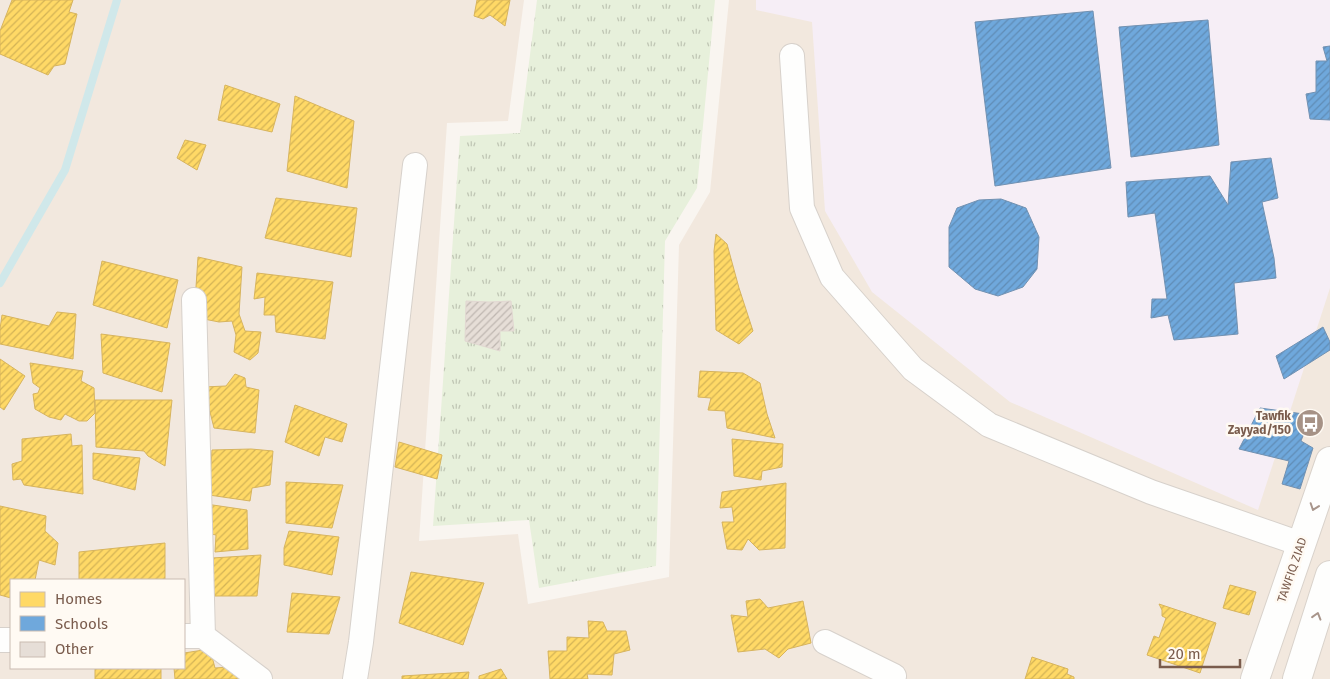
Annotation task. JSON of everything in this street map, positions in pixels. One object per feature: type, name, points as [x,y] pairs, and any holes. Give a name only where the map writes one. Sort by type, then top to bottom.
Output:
[{"type":"main road","name":"TAWFIQ ZIAD","points":[[1255,679],[1330,462]]},
{"type":"main road","points":[[1297,679],[1330,575]]},
{"type":"street","points":[[792,56],[802,208],[832,277],[913,369],[989,425],[1151,492],[1301,544]]},
{"type":"street","points":[[355,679],[361,642],[415,165]]},
{"type":"street","points":[[194,300],[193,636],[260,679]]},
{"type":"street","points":[[825,642],[894,676],[894,679]]},
{"type":"shaded area","points":[[0,0],[524,0],[508,121],[447,123],[419,541],[518,534],[528,604],[669,577],[679,245],[710,192],[729,0],[1330,0],[1330,679],[0,679]]},
{"type":"shaded area","points":[[756,0],[1330,0],[1330,288],[1258,510],[1010,402],[872,292],[825,211],[812,22],[756,10]]},
{"type":"green space","points":[[537,0],[715,0],[697,188],[665,241],[656,566],[539,588],[529,520],[433,526],[460,136],[520,133]]},
{"type":"building: Homes","points":[[12,0],[73,0],[69,12],[77,14],[65,64],[54,66],[48,75],[0,54],[0,31]]},
{"type":"building: Homes","points":[[477,0],[510,0],[505,26],[490,15],[483,19],[474,16]]},
{"type":"building: Homes","points":[[225,85],[280,104],[272,132],[218,120]]},
{"type":"building: Homes","points":[[295,96],[354,121],[347,188],[287,171]]},
{"type":"building: Homes","points":[[185,140],[206,145],[197,170],[177,158]]},
{"type":"building: Homes","points":[[276,198],[357,208],[351,257],[265,238]]},
{"type":"building: Homes","points":[[716,234],[727,244],[753,331],[739,344],[716,330],[714,251]]},
{"type":"building: Homes","points":[[198,257],[242,267],[239,314],[245,331],[261,332],[258,353],[250,360],[234,352],[236,335],[232,321],[219,322],[194,317]]},
{"type":"building: Homes","points":[[102,261],[178,280],[167,328],[93,305]]},
{"type":"building: Homes","points":[[257,273],[333,282],[325,339],[276,332],[275,315],[264,315],[265,297],[254,299]]},
{"type":"building: Homes","points":[[57,312],[76,314],[73,359],[0,344],[2,315],[49,326]]},
{"type":"building: Homes","points":[[101,334],[170,343],[162,392],[103,373]]},
{"type":"building: Homes","points":[[0,359],[25,376],[4,410],[0,407]]},
{"type":"building: Homes","points":[[30,363],[83,371],[81,381],[94,388],[95,413],[87,421],[79,421],[65,414],[61,420],[49,417],[35,409],[33,394],[38,393],[40,388],[33,383]]},
{"type":"building: Homes","points":[[700,371],[743,373],[760,383],[775,438],[727,428],[725,411],[708,410],[711,398],[698,397]]},
{"type":"building: Homes","points":[[235,374],[245,378],[246,387],[259,390],[255,433],[214,428],[210,412],[197,412],[203,387],[226,386]]},
{"type":"building: Homes","points":[[95,400],[172,400],[165,466],[148,456],[144,451],[96,447]]},
{"type":"building: Homes","points":[[295,405],[347,424],[342,442],[325,437],[319,456],[285,442]]},
{"type":"building: Homes","points":[[71,434],[72,446],[82,445],[83,494],[24,485],[21,479],[13,480],[12,464],[22,461],[22,439]]},
{"type":"building: Homes","points":[[732,439],[783,444],[782,467],[762,471],[761,480],[734,476]]},
{"type":"building: Homes","points":[[399,442],[442,455],[437,479],[395,467]]},
{"type":"building: Homes","points":[[251,449],[273,451],[270,485],[252,488],[250,501],[209,495],[212,450]]},
{"type":"building: Homes","points":[[93,453],[140,458],[135,490],[93,479]]},
{"type":"building: Homes","points":[[286,482],[343,485],[332,528],[286,523]]},
{"type":"building: Homes","points":[[786,483],[785,548],[759,550],[748,539],[742,550],[727,549],[722,522],[734,522],[732,507],[720,508],[722,492]]},
{"type":"building: Homes","points":[[206,504],[247,510],[248,549],[215,552],[216,535],[206,533]]},
{"type":"building: Homes","points":[[0,506],[46,516],[45,531],[58,543],[55,565],[39,560],[35,579],[10,579],[10,598],[0,595]]},
{"type":"building: Homes","points":[[289,531],[339,537],[332,575],[284,565],[284,548]]},
{"type":"building: Homes","points":[[165,543],[165,579],[79,579],[79,552]]},
{"type":"building: Homes","points":[[261,555],[257,596],[213,596],[212,558]]},
{"type":"building: Homes","points":[[411,572],[484,583],[463,645],[399,623]]},
{"type":"building: Homes","points":[[1230,585],[1256,592],[1249,615],[1223,608]]},
{"type":"building: Homes","points":[[292,593],[340,597],[329,634],[287,632]]},
{"type":"building: Homes","points":[[760,599],[768,608],[803,601],[811,643],[788,649],[779,658],[765,649],[738,652],[731,615],[748,617],[746,601]]},
{"type":"building: Homes","points":[[1159,604],[1216,623],[1200,673],[1147,655],[1154,636],[1159,638],[1166,618],[1162,616]]},
{"type":"building: Homes","points":[[588,621],[603,622],[607,631],[626,631],[630,650],[614,654],[612,675],[587,674],[588,679],[550,679],[548,651],[567,651],[567,637],[589,638]]},
{"type":"building: Homes","points":[[210,649],[215,668],[243,666],[241,679],[175,679],[174,669],[185,669],[185,653]]},
{"type":"building: Homes","points":[[1032,657],[1068,669],[1067,674],[1074,677],[1074,679],[1025,679]]},
{"type":"building: Homes","points":[[95,669],[161,669],[161,679],[95,679]]},
{"type":"building: Homes","points":[[501,669],[507,679],[479,679],[479,676]]},
{"type":"building: Homes","points":[[469,672],[468,679],[402,679],[402,676]]},
{"type":"building: Schools","points":[[1093,11],[1111,168],[995,186],[975,22]]},
{"type":"building: Schools","points":[[1208,20],[1219,145],[1131,157],[1119,27]]},
{"type":"building: Schools","points":[[1330,46],[1330,120],[1310,119],[1306,94],[1316,92],[1316,61],[1327,61],[1323,47]]},
{"type":"building: Schools","points":[[1271,158],[1278,198],[1262,202],[1274,258],[1276,278],[1234,283],[1238,334],[1174,340],[1168,315],[1151,318],[1152,299],[1167,299],[1155,213],[1128,217],[1126,182],[1210,176],[1228,205],[1231,162]]},
{"type":"building: Schools","points":[[1001,199],[1026,208],[1039,237],[1037,269],[1023,287],[998,296],[975,289],[949,267],[949,227],[957,208],[979,200]]},
{"type":"building: Schools","points":[[1323,327],[1330,342],[1330,350],[1284,379],[1276,356]]},
{"type":"building: Schools","points":[[1260,408],[1311,415],[1301,441],[1313,448],[1300,489],[1282,484],[1289,461],[1239,449]]},
{"type":"building: Other","points":[[466,301],[511,301],[514,331],[500,331],[500,351],[465,341]]},
{"type":"waterway","points":[[0,283],[65,170],[117,0]]},
{"type":"place","name":"Tawfik Zayyad/150","points":[[1310,423]]}]
